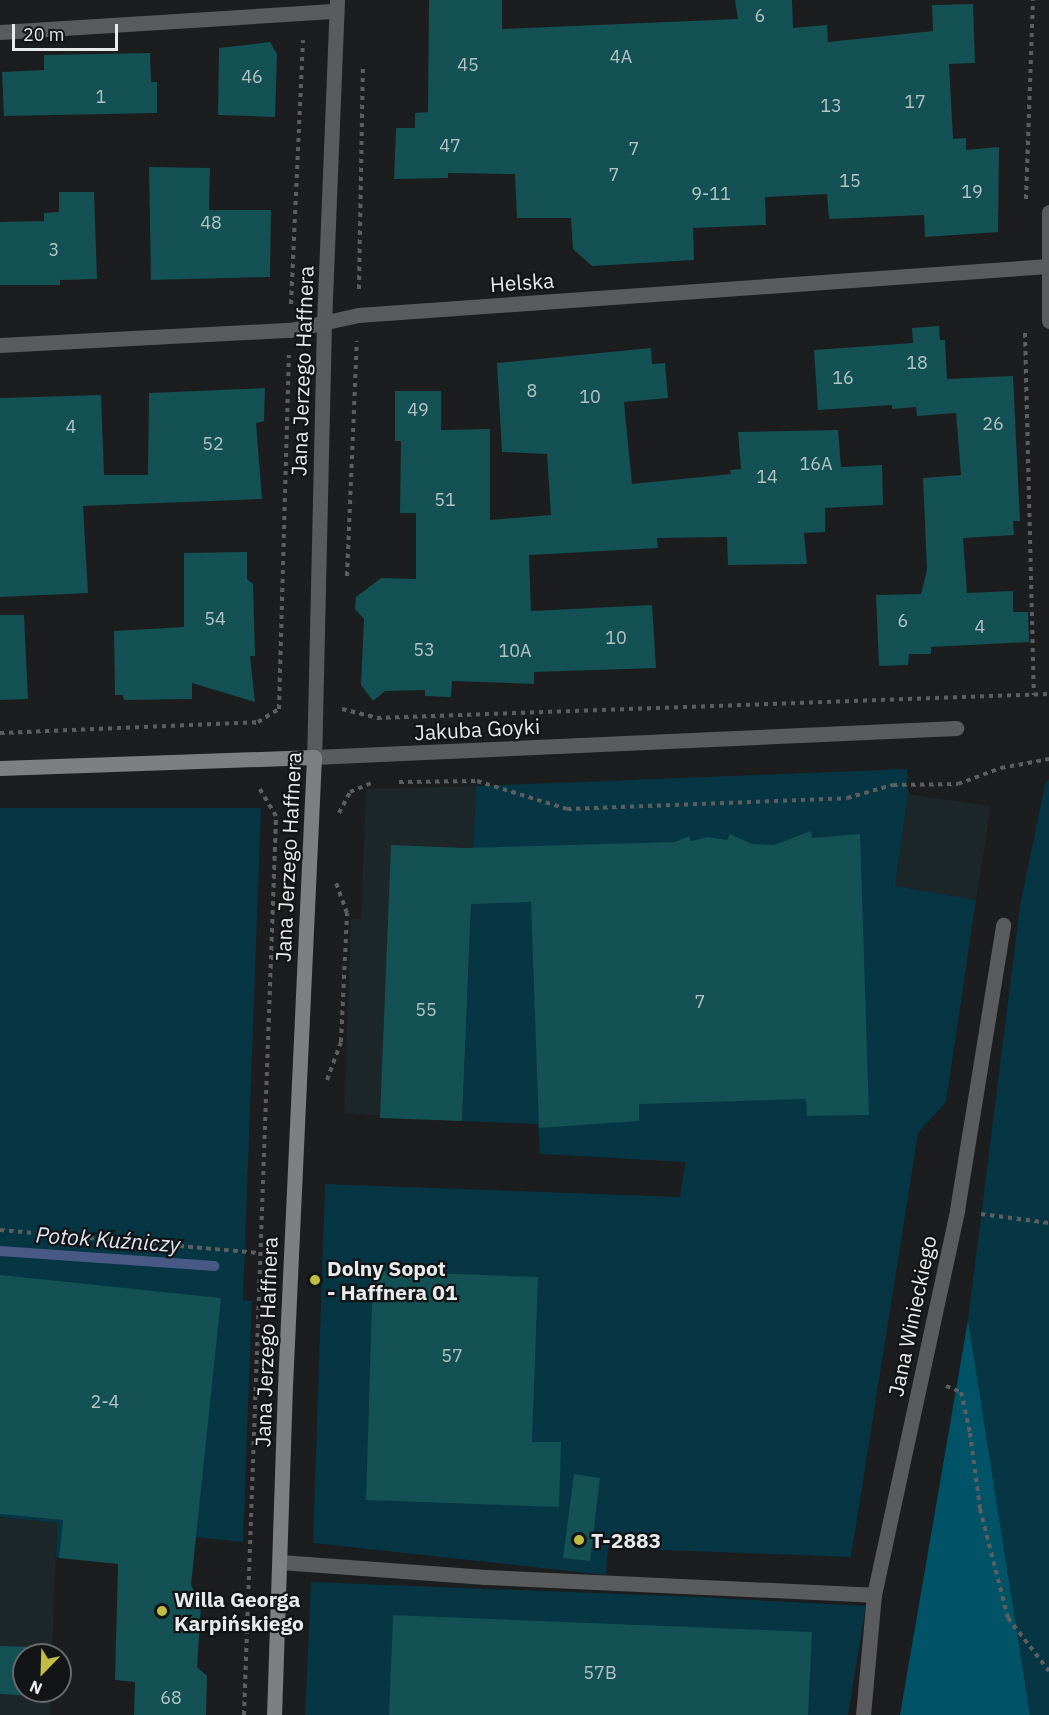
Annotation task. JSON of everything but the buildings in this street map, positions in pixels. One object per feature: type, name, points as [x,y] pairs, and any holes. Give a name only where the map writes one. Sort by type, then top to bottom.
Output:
[{"type":"street","points":[[0,32],[305,11],[337,5]]},
{"type":"street","name":"Jana Jerzego Haffnera","points":[[274,1715],[291,1256],[314,757],[324,323],[337,5]]},
{"type":"street","points":[[1049,212],[1049,321]]},
{"type":"street","name":"Helska","points":[[0,345],[290,330],[358,315],[1048,266]]},
{"type":"street","name":"Jakuba Goyki","points":[[0,768],[314,757],[956,728]]},
{"type":"street","name":"Jana Winieckiego","points":[[863,1715],[874,1595],[957,1210],[1003,926]]},
{"type":"street","points":[[280,1562],[485,1577],[874,1595]]},
{"type":"path","points":[[1026,210],[1033,0]]},
{"type":"path","points":[[291,304],[305,11]]},
{"type":"path","points":[[358,302],[363,58]]},
{"type":"path","points":[[1025,327],[1034,695]]},
{"type":"path","points":[[347,583],[357,341]]},
{"type":"path","points":[[0,733],[258,722],[279,709],[289,348]]},
{"type":"path","points":[[342,699],[341,711],[377,718],[1049,694]]},
{"type":"path","points":[[396,782],[477,782],[567,809],[847,798],[893,785],[958,784],[1001,768],[1049,759]]},
{"type":"path","points":[[374,782],[385,782]]},
{"type":"path","points":[[244,1715],[276,816],[258,786],[248,786]]},
{"type":"path","points":[[957,1210],[1049,1223]]},
{"type":"path","points":[[0,1230],[291,1256]]},
{"type":"path","points":[[961,1392],[980,1509],[1008,1618],[1049,1671]]},
{"type":"shaded area","points":[[907,769],[908,794],[895,886],[976,900],[946,1102],[918,1133],[851,1557],[608,1548],[606,1575],[313,1543],[325,1184],[680,1197],[685,1162],[540,1154],[538,1124],[462,1121],[476,786]]},
{"type":"shaded area","points":[[1049,779],[1049,1715],[1030,1715],[968,1320],[1020,906],[1045,784]]},
{"type":"shaded area","points":[[476,786],[462,1121],[344,1113],[351,919],[361,919],[366,789]]},
{"type":"shaded area","points":[[908,794],[991,806],[976,900],[895,886]]},
{"type":"shaded area","points":[[0,808],[261,808],[243,1300],[252,1301],[243,1542],[101,1527],[59,1558],[56,1557],[57,1523],[0,1517]]},
{"type":"shaded area","points":[[968,1320],[1030,1715],[900,1715]]},
{"type":"shaded area","points":[[0,1517],[57,1523],[52,1643],[12,1643],[12,1703],[50,1703],[50,1715],[0,1715]]},
{"type":"shaded area","points":[[311,1582],[866,1606],[848,1715],[305,1715]]},
{"type":"waterway","name":"Potok Kuźniczy","points":[[0,1251],[214,1266]]},
{"type":"place","name":"Dolny Sopot - Haffnera 01","points":[[315,1280]]},
{"type":"place","name":"T-2883","points":[[579,1540]]},
{"type":"place","name":"Willa Georga Karpińskiego","points":[[162,1611]]}]
